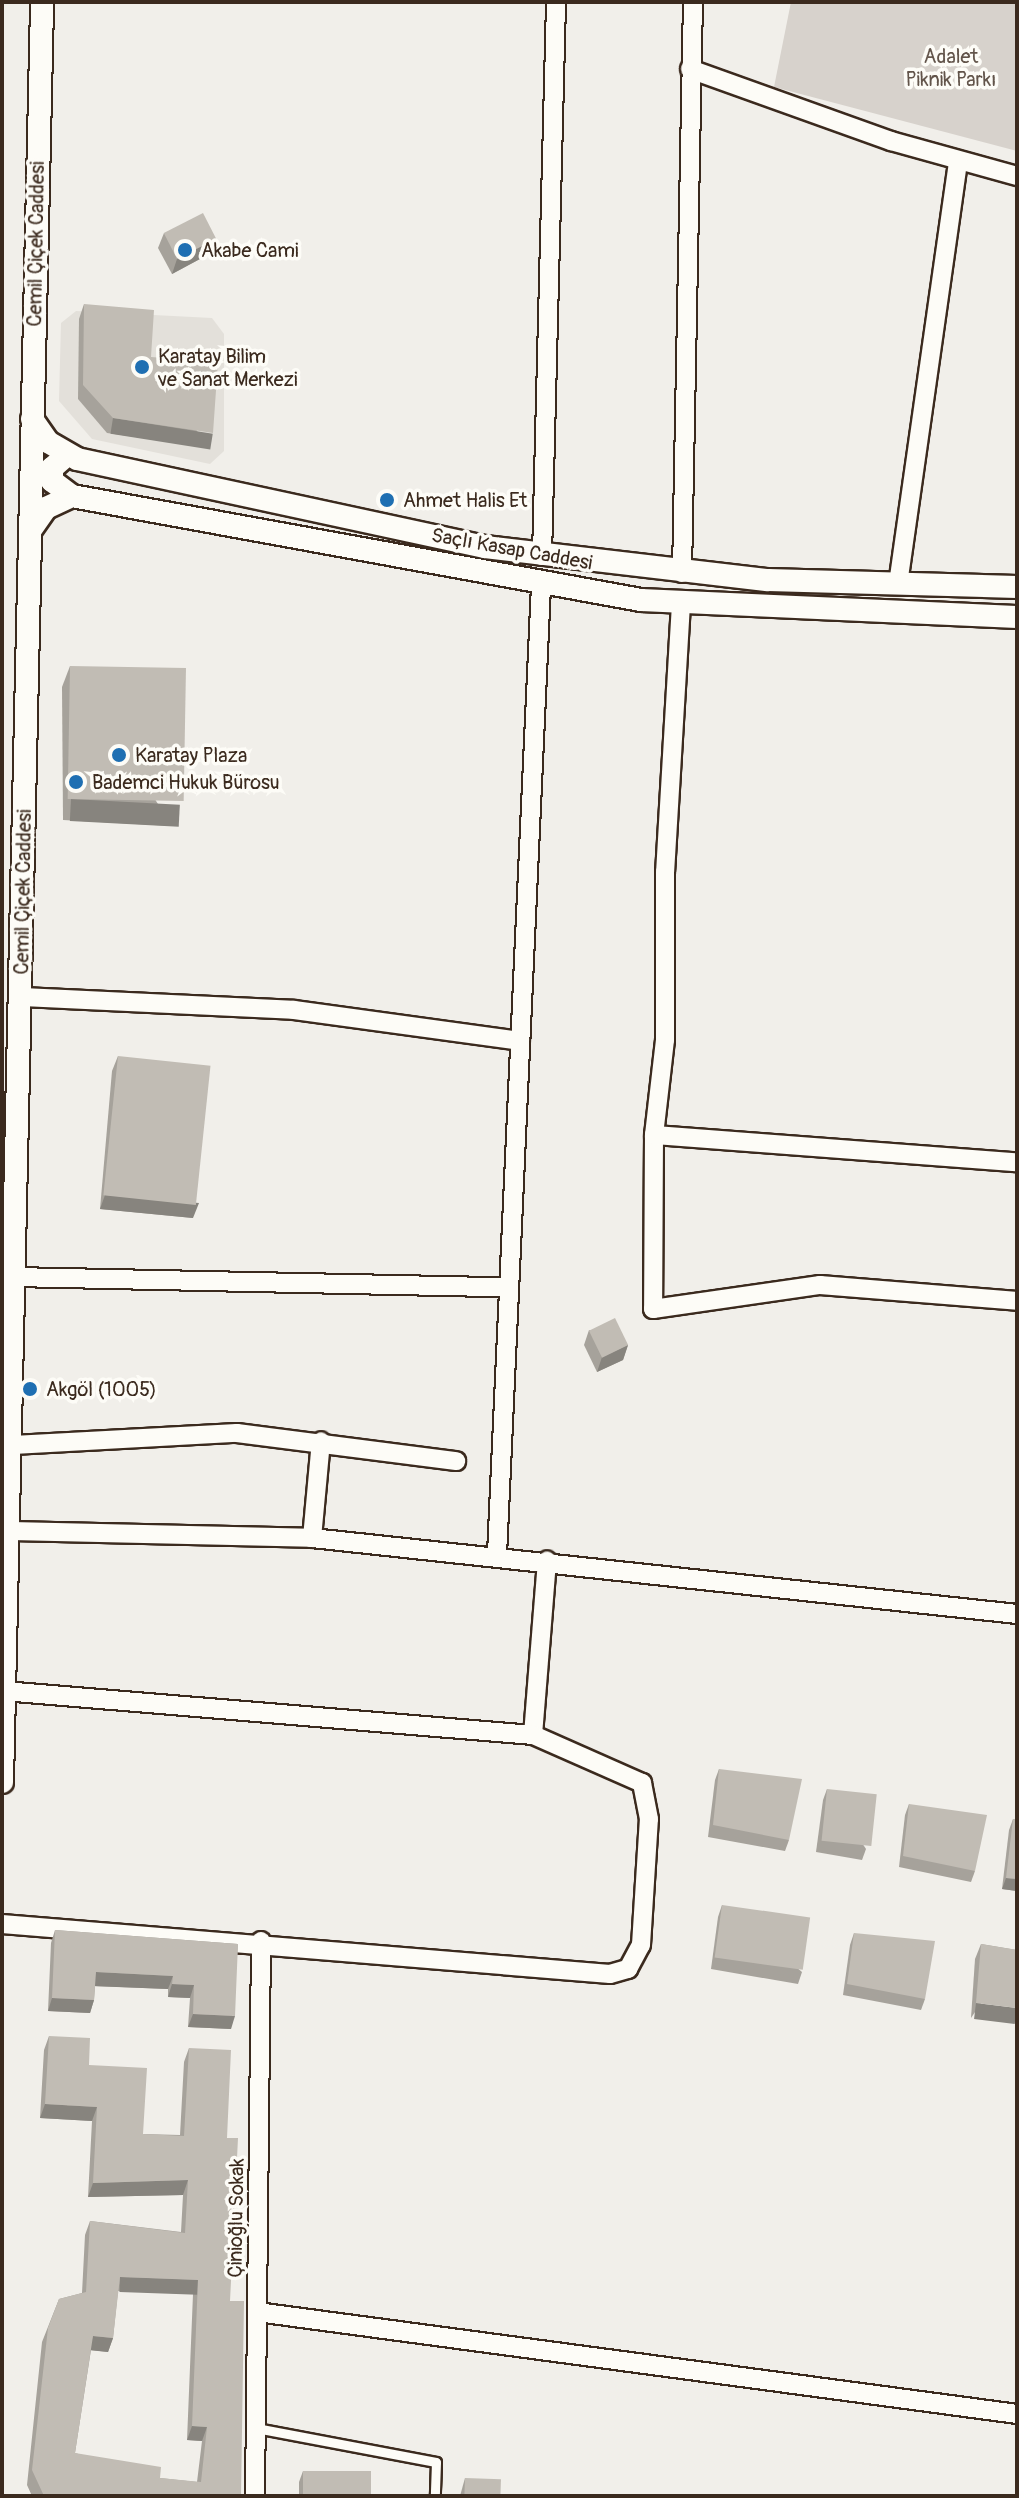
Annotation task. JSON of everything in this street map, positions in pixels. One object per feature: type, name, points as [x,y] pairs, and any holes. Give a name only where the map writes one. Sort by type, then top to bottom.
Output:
[{"type":"street","name":"Cemil Çiçek Caddesi","points":[[2,1782],[6,1531],[13,1445],[13,1277],[42,2]]},
{"type":"street","points":[[542,556],[556,2]]},
{"type":"street","points":[[682,573],[693,2]]},
{"type":"street","points":[[690,69],[958,162],[1017,176]]},
{"type":"street","points":[[898,584],[958,162]]},
{"type":"street","points":[[30,532],[46,508],[72,496],[52,481],[52,468],[67,455],[32,419]]},
{"type":"street","name":"Saçlı Kasap Caddesi","points":[[67,455],[542,556],[682,573],[1017,587]]},
{"type":"street","name":"Saçlı Kasap Caddesi","points":[[72,496],[541,586],[681,604],[1017,617]]},
{"type":"street","points":[[497,1555],[541,586]]},
{"type":"street","points":[[681,604],[665,872],[665,1040],[654,1135],[653,1309],[820,1285],[1017,1301]]},
{"type":"street","points":[[21,997],[294,1010],[520,1041]]},
{"type":"street","points":[[654,1135],[1017,1162]]},
{"type":"street","points":[[13,1277],[509,1287]]},
{"type":"street","points":[[13,1445],[237,1433],[321,1441],[456,1461]]},
{"type":"street","points":[[312,1538],[321,1441]]},
{"type":"street","points":[[6,1531],[312,1538],[497,1555],[1017,1614]]},
{"type":"street","points":[[533,1735],[547,1561]]},
{"type":"street","points":[[2,1924],[261,1941],[610,1974],[628,1969],[641,1945],[649,1819],[642,1783],[533,1735],[4,1691]]},
{"type":"street","name":"Çinioğlu Sokak","points":[[255,2496],[261,1941]]},
{"type":"street","points":[[257,2312],[1017,2414]]},
{"type":"lane","points":[[256,2428],[436,2462],[435,2496]]},
{"type":"shaded area","name":"Karatay Bilim ve Sanat Merkezi","points":[[76,311],[212,318],[224,334],[224,451],[210,464],[92,439],[59,401],[61,323]]},
{"type":"green space","name":"Adalet Piknik Parkı","points":[[791,2],[1017,2],[1017,151],[774,87]]},
{"type":"building","points":[[203,213],[216,239],[177,259],[164,233]]},
{"type":"building","points":[[84,304],[154,310],[151,357],[218,362],[213,433],[113,418],[83,385]]},
{"type":"building","name":"Karatay Plaza","points":[[70,666],[186,668],[184,801],[68,799]]},
{"type":"building","points":[[118,1056],[210,1066],[196,1205],[103,1195]]},
{"type":"building","points":[[615,1318],[628,1345],[602,1358],[589,1331]]},
{"type":"building","points":[[719,1769],[802,1779],[789,1840],[713,1825]]},
{"type":"building","points":[[827,1789],[877,1794],[871,1846],[822,1841]]},
{"type":"building","points":[[909,1804],[987,1815],[975,1871],[903,1856]]},
{"type":"building","points":[[1013,1819],[1017,1819],[1017,1879],[1006,1878]]},
{"type":"building","points":[[722,1905],[810,1917],[803,1970],[715,1957]]},
{"type":"building","points":[[55,1930],[238,1944],[235,2016],[193,2014],[194,1985],[172,1984],[173,1976],[96,1972],[94,2000],[52,1998]]},
{"type":"building","points":[[854,1933],[935,1941],[925,1999],[847,1984]]},
{"type":"building","points":[[981,1944],[1017,1950],[1017,2008],[976,2003]]},
{"type":"building","points":[[49,2036],[90,2038],[89,2065],[147,2068],[143,2134],[184,2136],[189,2048],[231,2050],[227,2138],[238,2138],[230,2301],[244,2301],[241,2496],[44,2496],[32,2470],[48,2328],[59,2299],[86,2292],[90,2221],[185,2233],[188,2180],[93,2183],[97,2107],[45,2104]],"holes":[[[120,2277],[198,2280],[192,2426],[207,2427],[201,2482],[160,2478],[161,2467],[75,2453],[93,2336],[113,2338]]]},
{"type":"building","points":[[303,2471],[371,2471],[371,2496],[303,2496]]},
{"type":"building","points":[[465,2478],[501,2479],[500,2496],[464,2496]]},
{"type":"place","name":"Akabe Cami","points":[[185,250]]},
{"type":"place","name":"Karatay Bilim ve Sanat Merkezi","points":[[142,367]]},
{"type":"place","name":"Ahmet Halis Et","points":[[387,500]]},
{"type":"place","name":"Karatay Plaza","points":[[119,755]]},
{"type":"place","name":"Bademci Hukuk Bürosu","points":[[76,782]]},
{"type":"place","name":"Akgöl (1005)","points":[[30,1389]]}]
